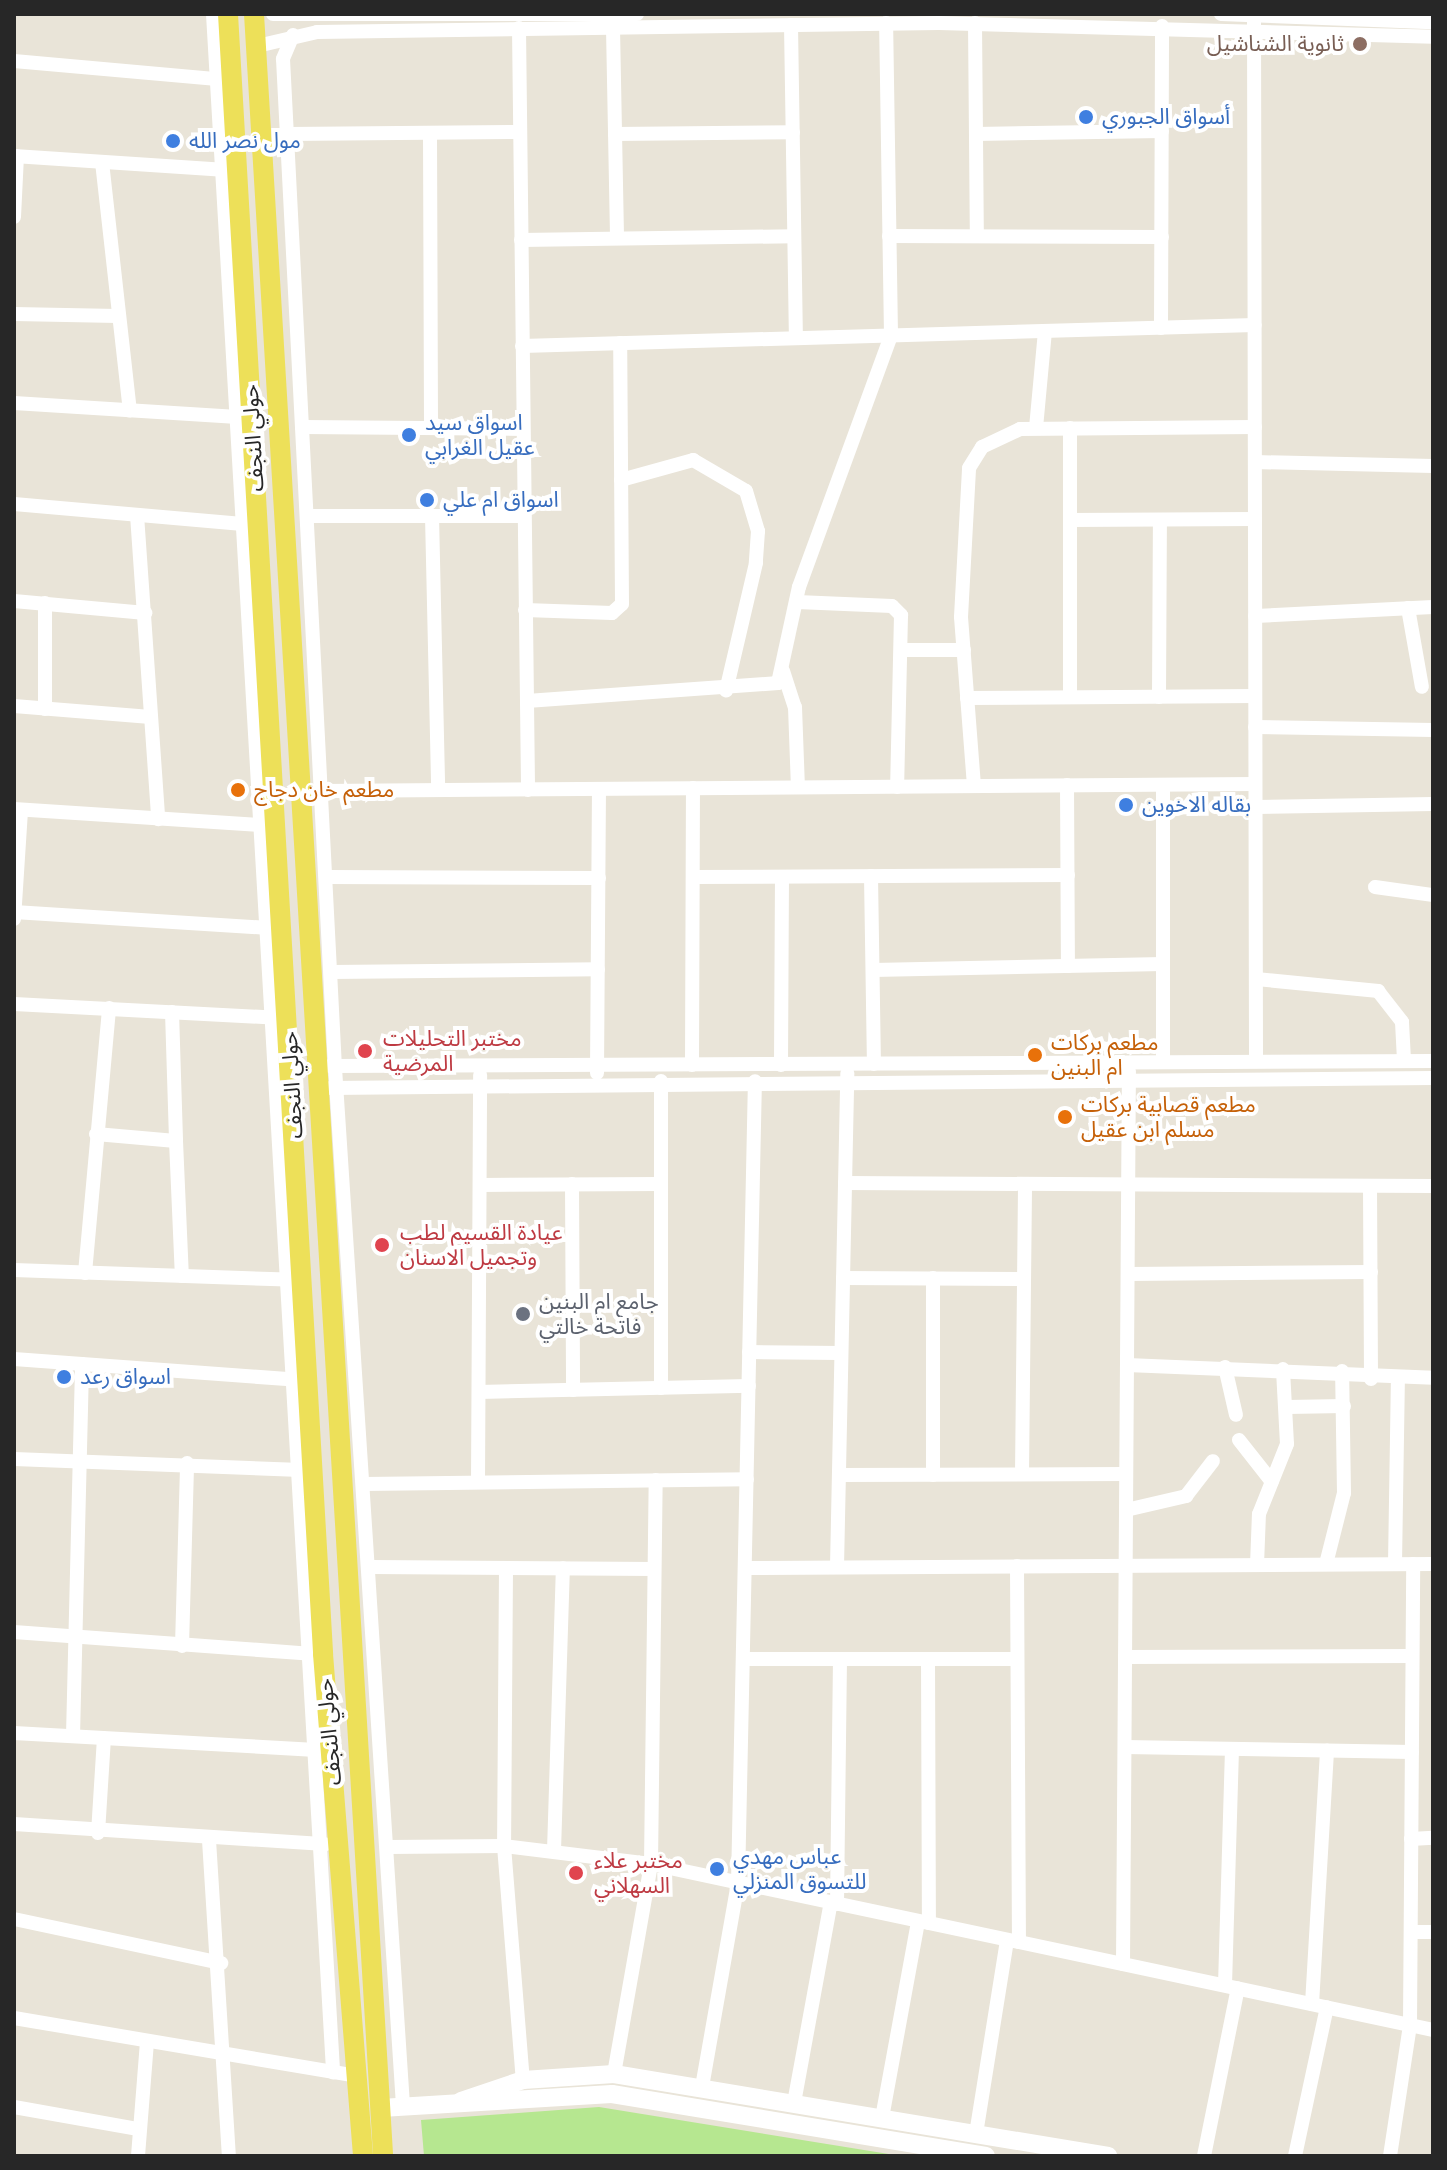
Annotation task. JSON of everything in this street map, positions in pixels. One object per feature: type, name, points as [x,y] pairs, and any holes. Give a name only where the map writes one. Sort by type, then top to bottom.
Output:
[{"type":"main road","name":"حولي النجف","points":[[228,14],[241,346],[257,628],[269,690],[272,744],[266,825],[295,1280],[314,1654],[321,1750],[339,1845],[363,2156]]},
{"type":"main road","name":"حولي النجف","points":[[254,14],[317,1056],[328,1090],[383,2156]]},
{"type":"main road","points":[[269,690],[282,697],[296,692]]},
{"type":"main road","points":[[272,744],[299,741]]},
{"type":"street","points":[[14,504],[251,524],[238,417],[241,346],[223,170],[213,14]]},
{"type":"street","points":[[273,14],[637,14]]},
{"type":"street","points":[[1221,14],[1433,22]]},
{"type":"street","points":[[1254,16],[1256,1061]]},
{"type":"street","points":[[257,46],[293,35],[613,28],[734,19],[791,25],[975,23],[1162,26],[1254,33],[1433,37]]},
{"type":"street","points":[[527,701],[769,688],[783,671],[797,602],[891,335],[886,23]]},
{"type":"street","points":[[975,23],[977,236]]},
{"type":"street","points":[[791,25],[796,338]]},
{"type":"street","points":[[1161,328],[1162,26]]},
{"type":"street","points":[[519,28],[528,790]]},
{"type":"street","points":[[613,28],[617,238]]},
{"type":"street","points":[[293,35],[283,59],[331,972],[335,1068],[328,1090],[371,1567],[403,2106]]},
{"type":"street","points":[[14,61],[217,79]]},
{"type":"street","points":[[976,134],[1162,131]]},
{"type":"street","points":[[288,134],[520,132]]},
{"type":"street","points":[[615,134],[793,132]]},
{"type":"street","points":[[430,134],[431,428]]},
{"type":"street","points":[[14,217],[16,156],[223,170]]},
{"type":"street","points":[[102,162],[130,410]]},
{"type":"street","points":[[521,240],[794,236]]},
{"type":"street","points":[[889,236],[1162,237]]},
{"type":"street","points":[[14,314],[118,316]]},
{"type":"street","points":[[522,346],[1255,325]]},
{"type":"street","points":[[1036,428],[1045,331]]},
{"type":"street","points":[[525,610],[619,609],[620,343]]},
{"type":"street","points":[[14,403],[238,417]]},
{"type":"street","points":[[302,427],[523,429]]},
{"type":"street","points":[[974,786],[964,650],[969,468],[999,436],[1036,428],[1255,427]]},
{"type":"street","points":[[1070,428],[1070,697]]},
{"type":"street","points":[[621,480],[693,460],[746,491],[758,531],[756,563],[726,691]]},
{"type":"street","points":[[1255,462],[1433,466]]},
{"type":"street","points":[[137,515],[158,819]]},
{"type":"street","points":[[307,516],[524,516]]},
{"type":"street","points":[[432,516],[438,790]]},
{"type":"street","points":[[1070,520],[1255,519]]},
{"type":"street","points":[[1159,697],[1160,520]]},
{"type":"street","points":[[14,601],[145,613]]},
{"type":"street","points":[[797,602],[892,606],[901,615],[897,787]]},
{"type":"street","points":[[45,603],[45,709]]},
{"type":"street","points":[[1255,616],[1433,607]]},
{"type":"street","points":[[1408,608],[1422,687]]},
{"type":"street","points":[[14,919],[18,810],[266,825],[257,628]]},
{"type":"street","points":[[902,650],[964,650]]},
{"type":"street","points":[[783,671],[795,707],[798,787]]},
{"type":"street","points":[[967,698],[1255,696]]},
{"type":"street","points":[[14,706],[151,717]]},
{"type":"street","points":[[1255,727],[1433,730]]},
{"type":"street","points":[[321,791],[1255,784]]},
{"type":"street","points":[[1067,785],[1068,966]]},
{"type":"street","points":[[1163,785],[1163,1062]]},
{"type":"street","points":[[692,1065],[693,788]]},
{"type":"street","points":[[597,1081],[599,789]]},
{"type":"street","points":[[1255,807],[1433,804]]},
{"type":"street","points":[[693,877],[1068,875]]},
{"type":"street","points":[[871,876],[874,1064]]},
{"type":"street","points":[[326,877],[599,878]]},
{"type":"street","points":[[781,1065],[782,877]]},
{"type":"street","points":[[1375,887],[1433,895]]},
{"type":"street","points":[[14,912],[273,929]]},
{"type":"street","points":[[873,970],[1163,964]]},
{"type":"street","points":[[331,972],[598,969]]},
{"type":"street","points":[[1256,979],[1378,991],[1402,1022],[1404,1061]]},
{"type":"street","points":[[14,1004],[278,1018]]},
{"type":"street","points":[[85,1273],[109,1008]]},
{"type":"street","points":[[172,1012],[182,1276]]},
{"type":"street","points":[[317,1056],[335,1068],[597,1081],[1433,1078]]},
{"type":"street","points":[[328,1090],[480,1074],[597,1066],[1433,1061]]},
{"type":"street","points":[[1123,1964],[1129,1063]]},
{"type":"street","points":[[837,1567],[847,1065]]},
{"type":"street","points":[[478,1482],[480,1074]]},
{"type":"street","points":[[661,1081],[661,1388]]},
{"type":"street","points":[[702,2087],[738,1883],[755,1081]]},
{"type":"street","points":[[96,1134],[176,1141]]},
{"type":"street","points":[[845,1183],[1433,1186]]},
{"type":"street","points":[[572,1184],[573,1390]]},
{"type":"street","points":[[480,1185],[661,1184]]},
{"type":"street","points":[[1022,1474],[1025,1184]]},
{"type":"street","points":[[1370,1186],[1371,1379]]},
{"type":"street","points":[[14,1270],[295,1280]]},
{"type":"street","points":[[1128,1274],[1371,1272]]},
{"type":"street","points":[[843,1278],[1024,1279]]},
{"type":"street","points":[[933,1278],[933,1475]]},
{"type":"street","points":[[749,1352],[841,1353]]},
{"type":"street","points":[[14,1359],[300,1380]]},
{"type":"street","points":[[73,1736],[83,1461],[82,1364]]},
{"type":"street","points":[[1127,1365],[1342,1371],[1371,1379],[1433,1378]]},
{"type":"street","points":[[1225,1367],[1236,1415]]},
{"type":"street","points":[[1257,1565],[1259,1514],[1287,1444],[1283,1369]]},
{"type":"street","points":[[1326,1564],[1344,1493],[1342,1371]]},
{"type":"street","points":[[1395,1564],[1398,1378]]},
{"type":"street","points":[[479,1392],[749,1386]]},
{"type":"street","points":[[1287,1407],[1344,1406]]},
{"type":"street","points":[[1239,1440],[1272,1482]]},
{"type":"street","points":[[14,1459],[187,1463],[305,1471]]},
{"type":"street","points":[[1126,1510],[1186,1496],[1213,1461]]},
{"type":"street","points":[[182,1646],[187,1463]]},
{"type":"street","points":[[839,1475],[1126,1474]]},
{"type":"street","points":[[364,1484],[747,1479]]},
{"type":"street","points":[[614,2074],[651,1864],[656,1480]]},
{"type":"street","points":[[1390,2156],[1410,2025],[1413,1564]]},
{"type":"street","points":[[745,1568],[1433,1564]]},
{"type":"street","points":[[976,2134],[1013,1941],[1017,1566]]},
{"type":"street","points":[[371,1567],[654,1569]]},
{"type":"street","points":[[506,1568],[504,1846],[523,2080]]},
{"type":"street","points":[[554,1851],[563,1568]]},
{"type":"street","points":[[14,1632],[314,1654]]},
{"type":"street","points":[[1125,1657],[1412,1656]]},
{"type":"street","points":[[743,1659],[1017,1659]]},
{"type":"street","points":[[794,2103],[834,1903],[840,1659]]},
{"type":"street","points":[[882,2118],[924,1922],[928,1659]]},
{"type":"street","points":[[14,1733],[321,1750],[317,1844],[333,2073]]},
{"type":"street","points":[[98,1833],[104,1738]]},
{"type":"street","points":[[1125,1747],[1412,1752]]},
{"type":"street","points":[[1204,2156],[1231,1987],[1232,1749]]},
{"type":"street","points":[[1295,2156],[1319,2006],[1327,1750]]},
{"type":"street","points":[[14,1824],[98,1833],[339,1845]]},
{"type":"street","points":[[1411,1839],[1433,1838]]},
{"type":"street","points":[[209,1840],[228,2059],[229,2156]]},
{"type":"street","points":[[388,1847],[504,1846],[651,1864],[1433,2030]]},
{"type":"street","points":[[14,1919],[221,1963]]},
{"type":"street","points":[[1411,1932],[1433,1932]]},
{"type":"street","points":[[14,2018],[228,2059],[358,2076]]},
{"type":"street","points":[[138,2156],[137,2129],[147,2042]]},
{"type":"street","points":[[461,2101],[523,2080],[614,2074],[1108,2156]]},
{"type":"street","points":[[381,2108],[612,2094],[986,2156]]},
{"type":"street","points":[[14,2107],[137,2129]]},
{"type":"green space","points":[[599,2107],[901,2156],[424,2156],[421,2120]]},
{"type":"place","name":"ثانوية الشناشيل","points":[[1360,44]]},
{"type":"place","name":"أسواق الجبوري","points":[[1086,117]]},
{"type":"place","name":"مول نصر الله","points":[[173,141]]},
{"type":"place","name":"اسواق سيد عقيل الغرابي","points":[[409,435]]},
{"type":"place","name":"اسواق ام علي","points":[[427,500]]},
{"type":"place","name":"مطعم خان دجاج","points":[[238,790]]},
{"type":"place","name":"بقاله الاخوين","points":[[1126,805]]},
{"type":"place","name":"مختبر التحليلات المرضية","points":[[365,1051]]},
{"type":"place","name":"مطعم بركات ام البنين","points":[[1035,1055]]},
{"type":"place","name":"مطعم قصابية بركات مسلم ابن عقيل","points":[[1065,1117]]},
{"type":"place","name":"عيادة القسيم لطب وتجميل الاسنان","points":[[382,1245]]},
{"type":"place","name":"جامع ام البنين فاتحة خالتي","points":[[523,1314]]},
{"type":"place","name":"اسواق رعد","points":[[64,1377]]},
{"type":"place","name":"عباس مهدي للتسوق المنزلي","points":[[717,1869]]},
{"type":"place","name":"مختبر علاء السهلاني","points":[[576,1873]]}]
